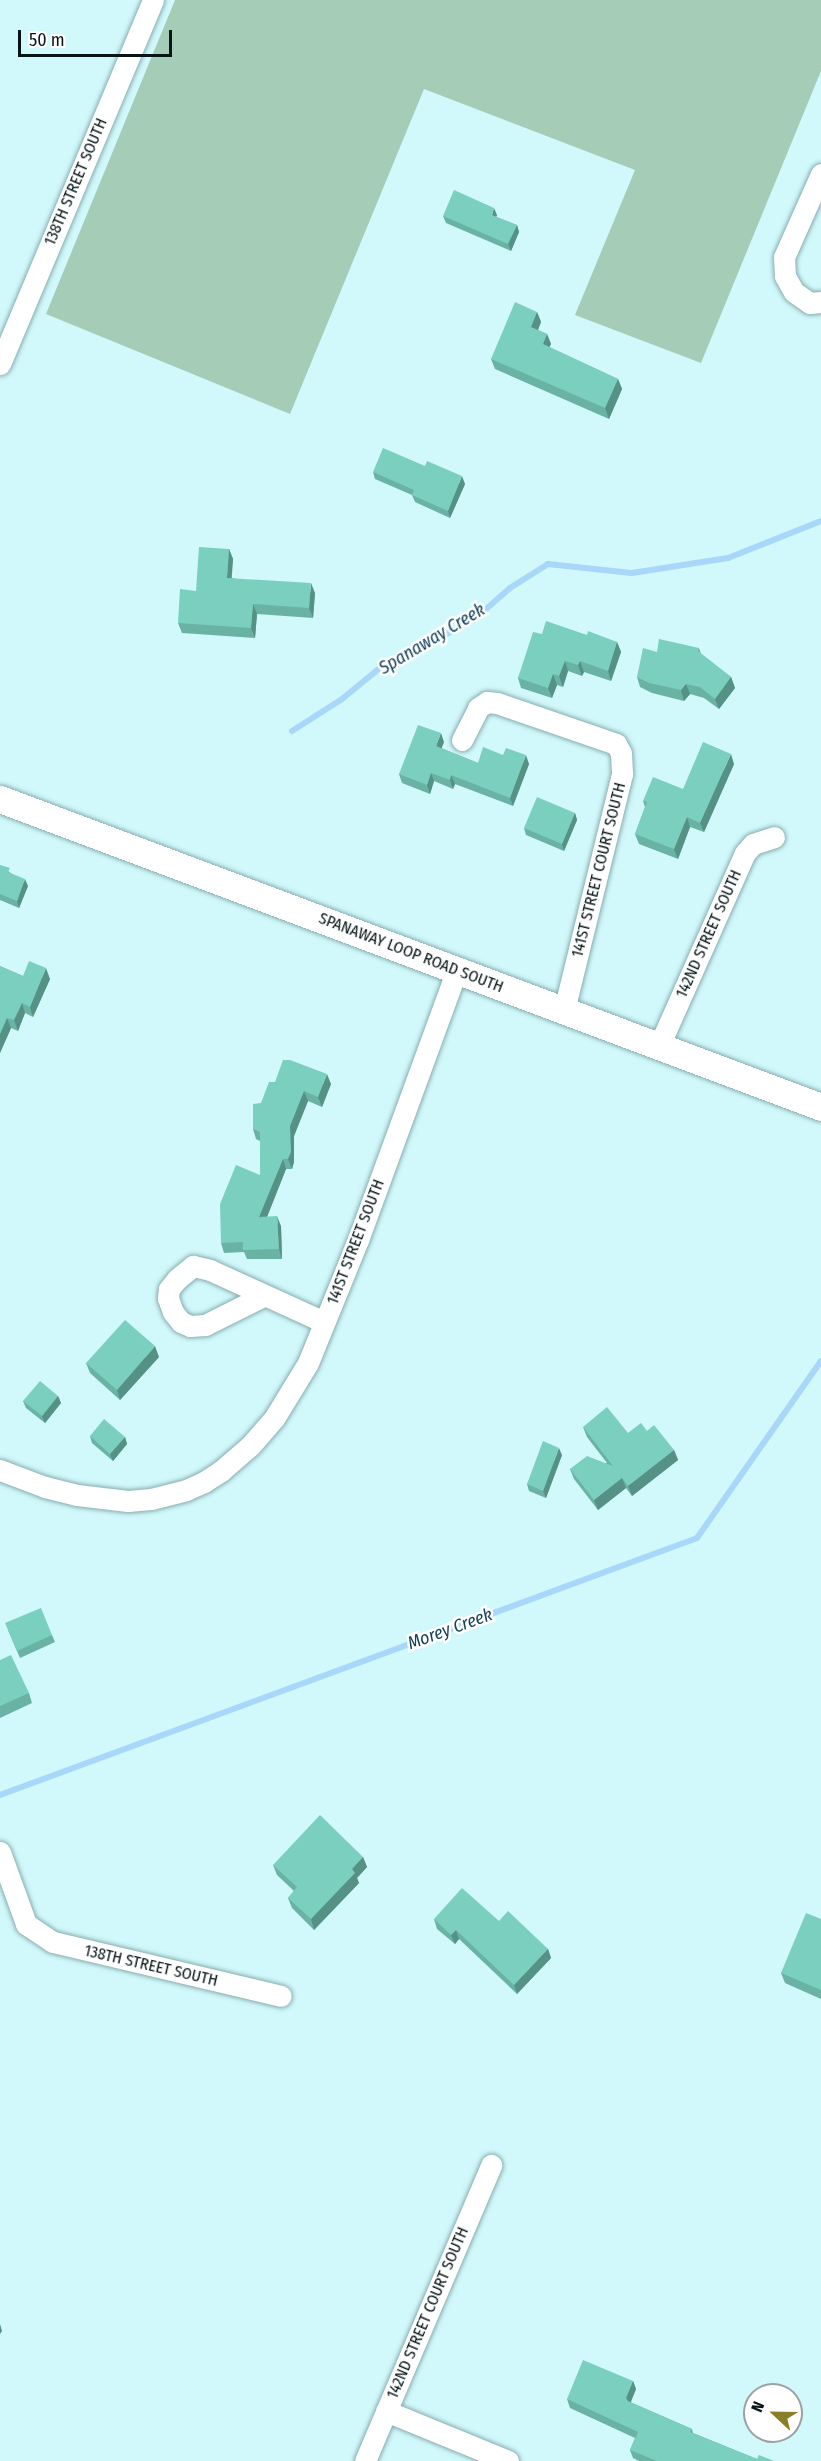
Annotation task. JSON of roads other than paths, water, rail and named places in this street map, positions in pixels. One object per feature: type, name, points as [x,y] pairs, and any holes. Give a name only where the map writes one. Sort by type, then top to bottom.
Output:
[{"type":"main road","name":"SPANAWAY LOOP ROAD SOUTH","points":[[0,799],[821,1107]]},
{"type":"street","name":"138TH STREET SOUTH","points":[[0,364],[153,0]]},
{"type":"street","points":[[819,186],[784,257],[785,276],[794,292],[810,303],[821,302]]},
{"type":"street","name":"141ST STREET COURT SOUTH","points":[[462,740],[478,708],[487,702],[512,707],[616,744],[621,753],[622,774],[564,1011]]},
{"type":"street","name":"142ND STREET SOUTH","points":[[659,1046],[745,853],[753,844],[774,837]]},
{"type":"street","name":"141ST STREET SOUTH","points":[[0,1470],[45,1487],[77,1495],[128,1501],[170,1495],[204,1482],[221,1471],[250,1446],[275,1417],[308,1363],[358,1240],[457,970]]},
{"type":"street","points":[[263,1296],[324,1322]]},
{"type":"street","name":"138TH STREET SOUTH","points":[[0,1852],[26,1924],[53,1942],[281,1996]]},
{"type":"street","name":"142ND STREET COURT SOUTH","points":[[364,2461],[491,2165]]},
{"type":"street","points":[[386,2411],[508,2461]]},
{"type":"waterway","name":"Spanaway Creek","points":[[292,731],[342,699],[386,663],[431,643],[477,617],[510,588],[548,564],[632,573],[728,558],[821,521]]},
{"type":"waterway","name":"Morey Creek","points":[[0,1795],[697,1538],[821,1361]]}]
